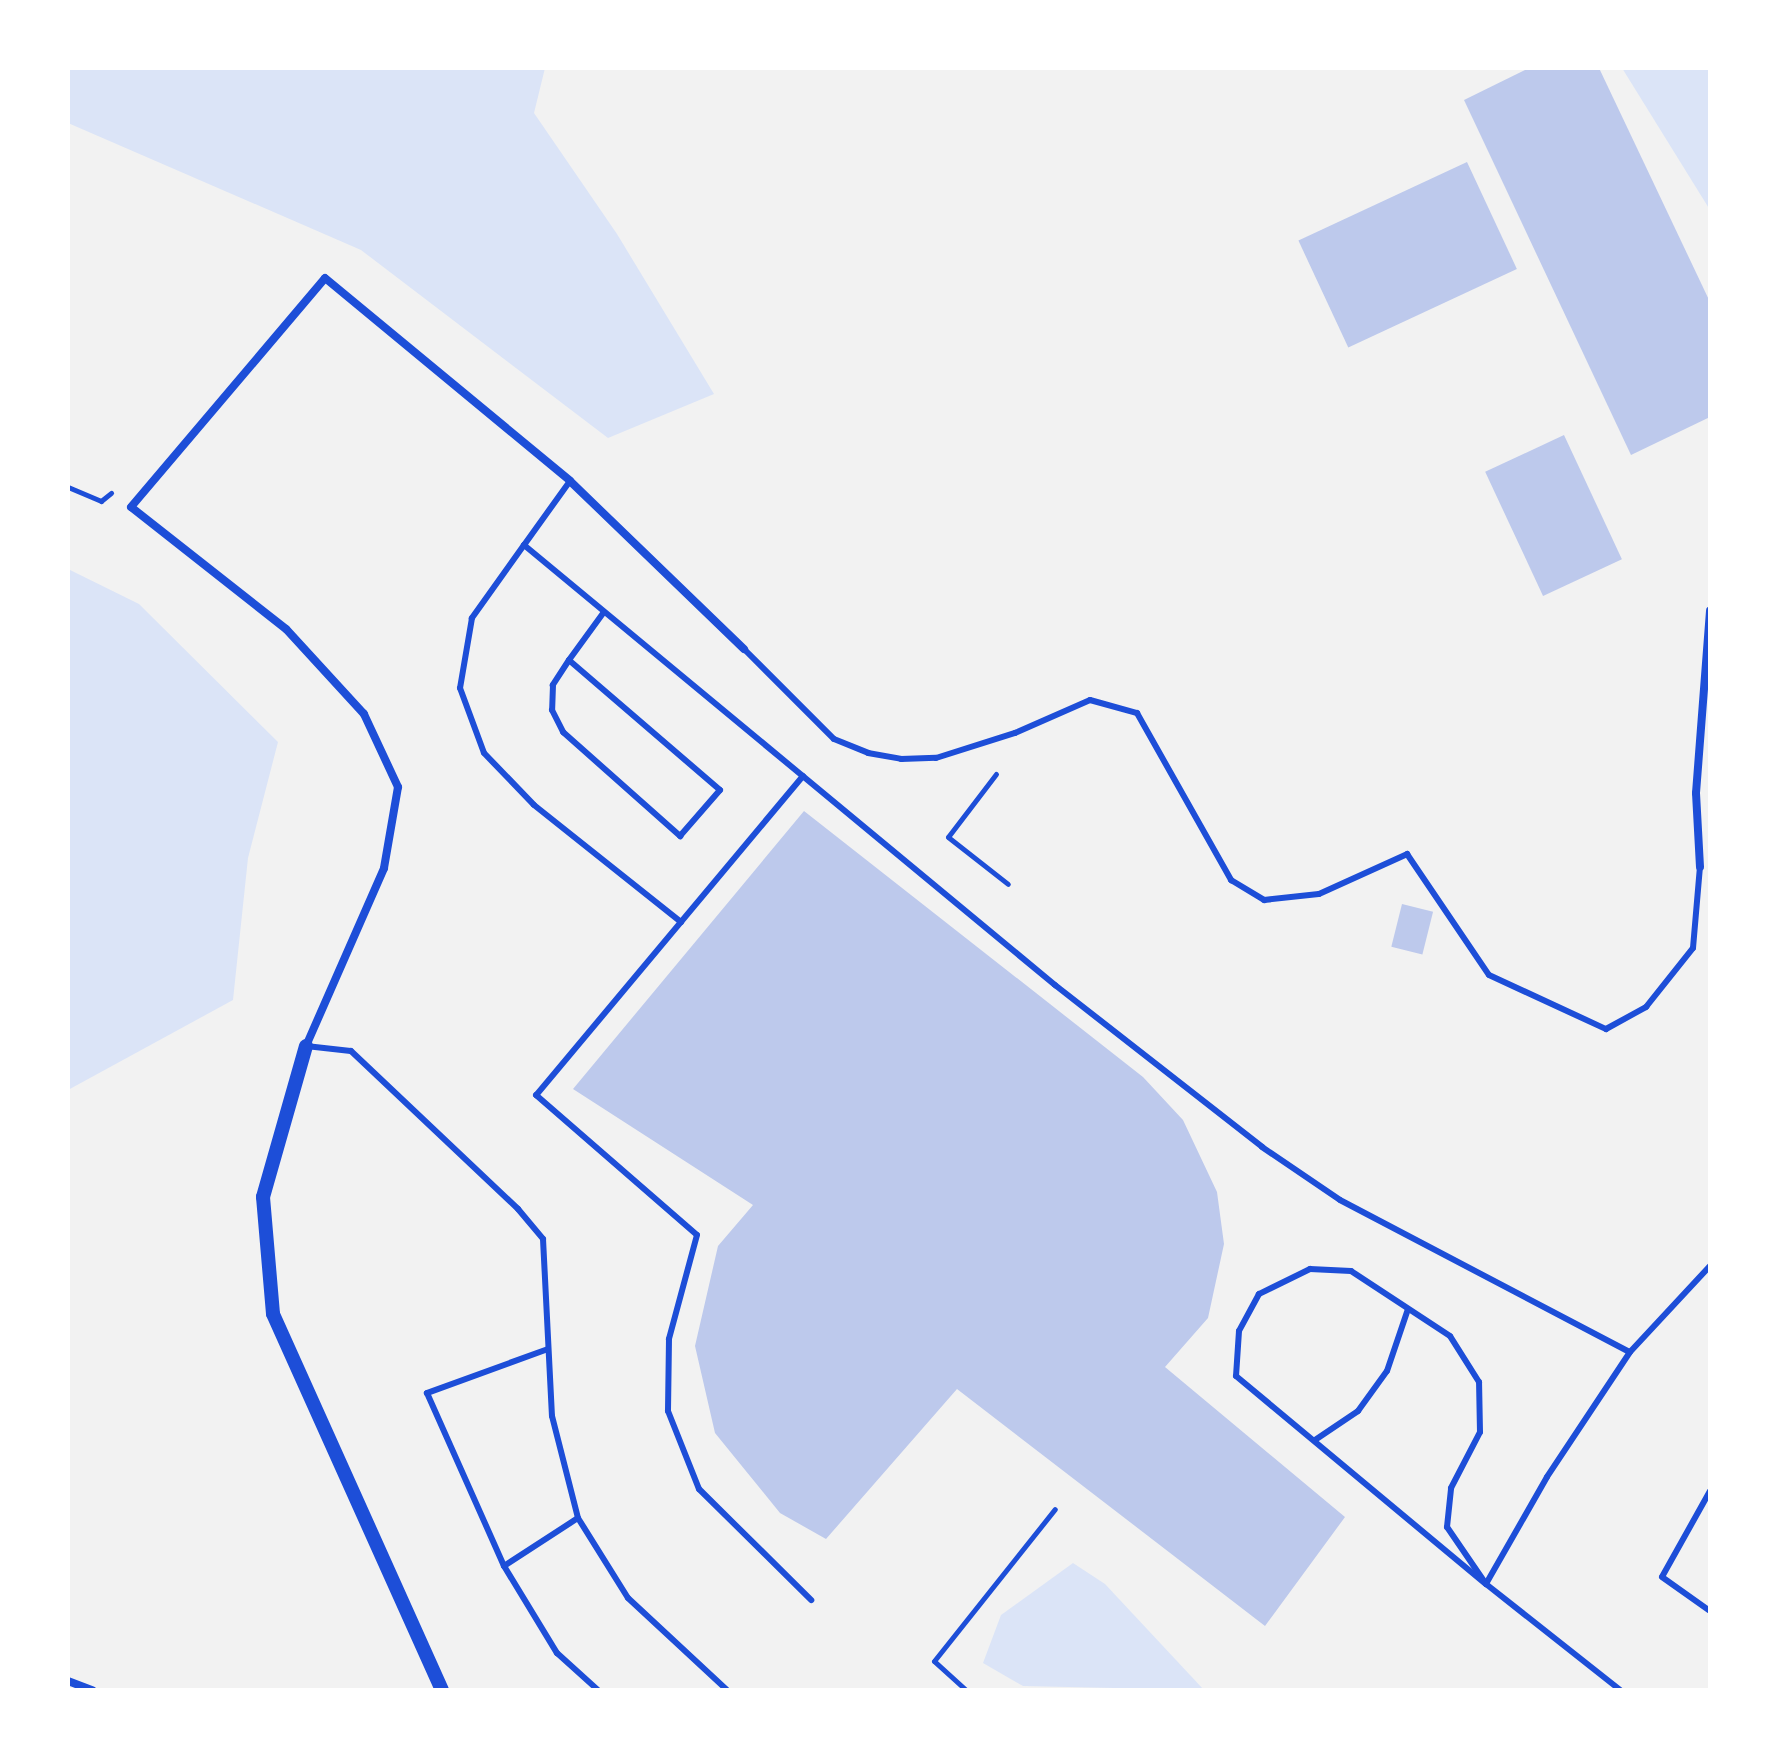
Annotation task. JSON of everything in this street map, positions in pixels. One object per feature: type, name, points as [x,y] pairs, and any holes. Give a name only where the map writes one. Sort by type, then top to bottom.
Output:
[{"type":"street","points":[[442,1690],[273,1314],[263,1197],[306,1046],[384,868],[398,787],[364,714],[286,629],[131,507],[325,278],[570,481],[744,649]]},
{"type":"street","points":[[1700,867],[1696,793],[1710,611]]},
{"type":"street","points":[[68,1681],[92,1690]]},
{"type":"lane","points":[[570,481],[472,618],[460,688],[484,753],[534,805],[681,922]]},
{"type":"lane","points":[[524,545],[803,776],[1262,1147],[1340,1200],[1630,1352]]},
{"type":"lane","points":[[569,660],[720,790],[680,836],[563,732],[552,710],[553,685],[569,660],[604,612]]},
{"type":"lane","points":[[744,649],[834,739],[868,753],[901,759],[949,754],[1090,700],[1137,713],[1231,880],[1264,900],[1319,894],[1407,854],[1489,975],[1606,1029],[1646,1007],[1693,948],[1700,867]]},
{"type":"lane","points":[[803,776],[536,1095],[697,1235],[669,1339],[668,1411],[699,1489],[811,1600]]},
{"type":"lane","points":[[306,1046],[351,1051],[543,1239],[552,1416],[578,1518],[628,1598],[727,1690]]},
{"type":"lane","points":[[1486,1584],[1547,1477],[1630,1352],[1710,1266]]},
{"type":"lane","points":[[1486,1584],[1447,1527],[1451,1488],[1480,1432],[1479,1382],[1450,1336],[1351,1271],[1310,1269],[1259,1294],[1239,1331],[1236,1376],[1486,1584],[1620,1690]]},
{"type":"lane","points":[[1315,1440],[1358,1411],[1387,1371],[1408,1309]]},
{"type":"lane","points":[[548,1349],[427,1393],[504,1566],[557,1653],[598,1690]]},
{"type":"lane","points":[[1710,1491],[1662,1577],[1710,1611]]},
{"type":"lane","points":[[504,1566],[578,1518]]},
{"type":"path","points":[[996,774],[948,837],[1008,884]]},
{"type":"path","points":[[966,1690],[934,1661],[1055,1509]]},
{"type":"shaded area","points":[[68,68],[545,68],[534,113],[617,234],[714,394],[608,438],[361,250],[68,123]]},
{"type":"shaded area","points":[[1622,68],[1710,68],[1710,210]]},
{"type":"shaded area","points":[[68,569],[139,604],[278,742],[248,858],[233,1000],[68,1090]]},
{"type":"shaded area","points":[[1073,1563],[1105,1584],[1204,1690],[1023,1686],[983,1663],[1001,1615]]},
{"type":"building","points":[[1529,68],[1599,68],[1710,302],[1710,417],[1631,455],[1464,100]]},
{"type":"building","points":[[1467,162],[1517,269],[1348,348],[1298,241]]},
{"type":"building","points":[[1564,435],[1622,559],[1543,596],[1485,472]]},
{"type":"building","points":[[804,811],[1143,1077],[1183,1120],[1217,1192],[1224,1244],[1208,1318],[1165,1367],[1345,1517],[1265,1626],[957,1389],[826,1539],[780,1513],[715,1433],[695,1346],[718,1246],[753,1205],[573,1089]]},
{"type":"building","points":[[1402,904],[1433,912],[1422,954],[1391,947]]}]
